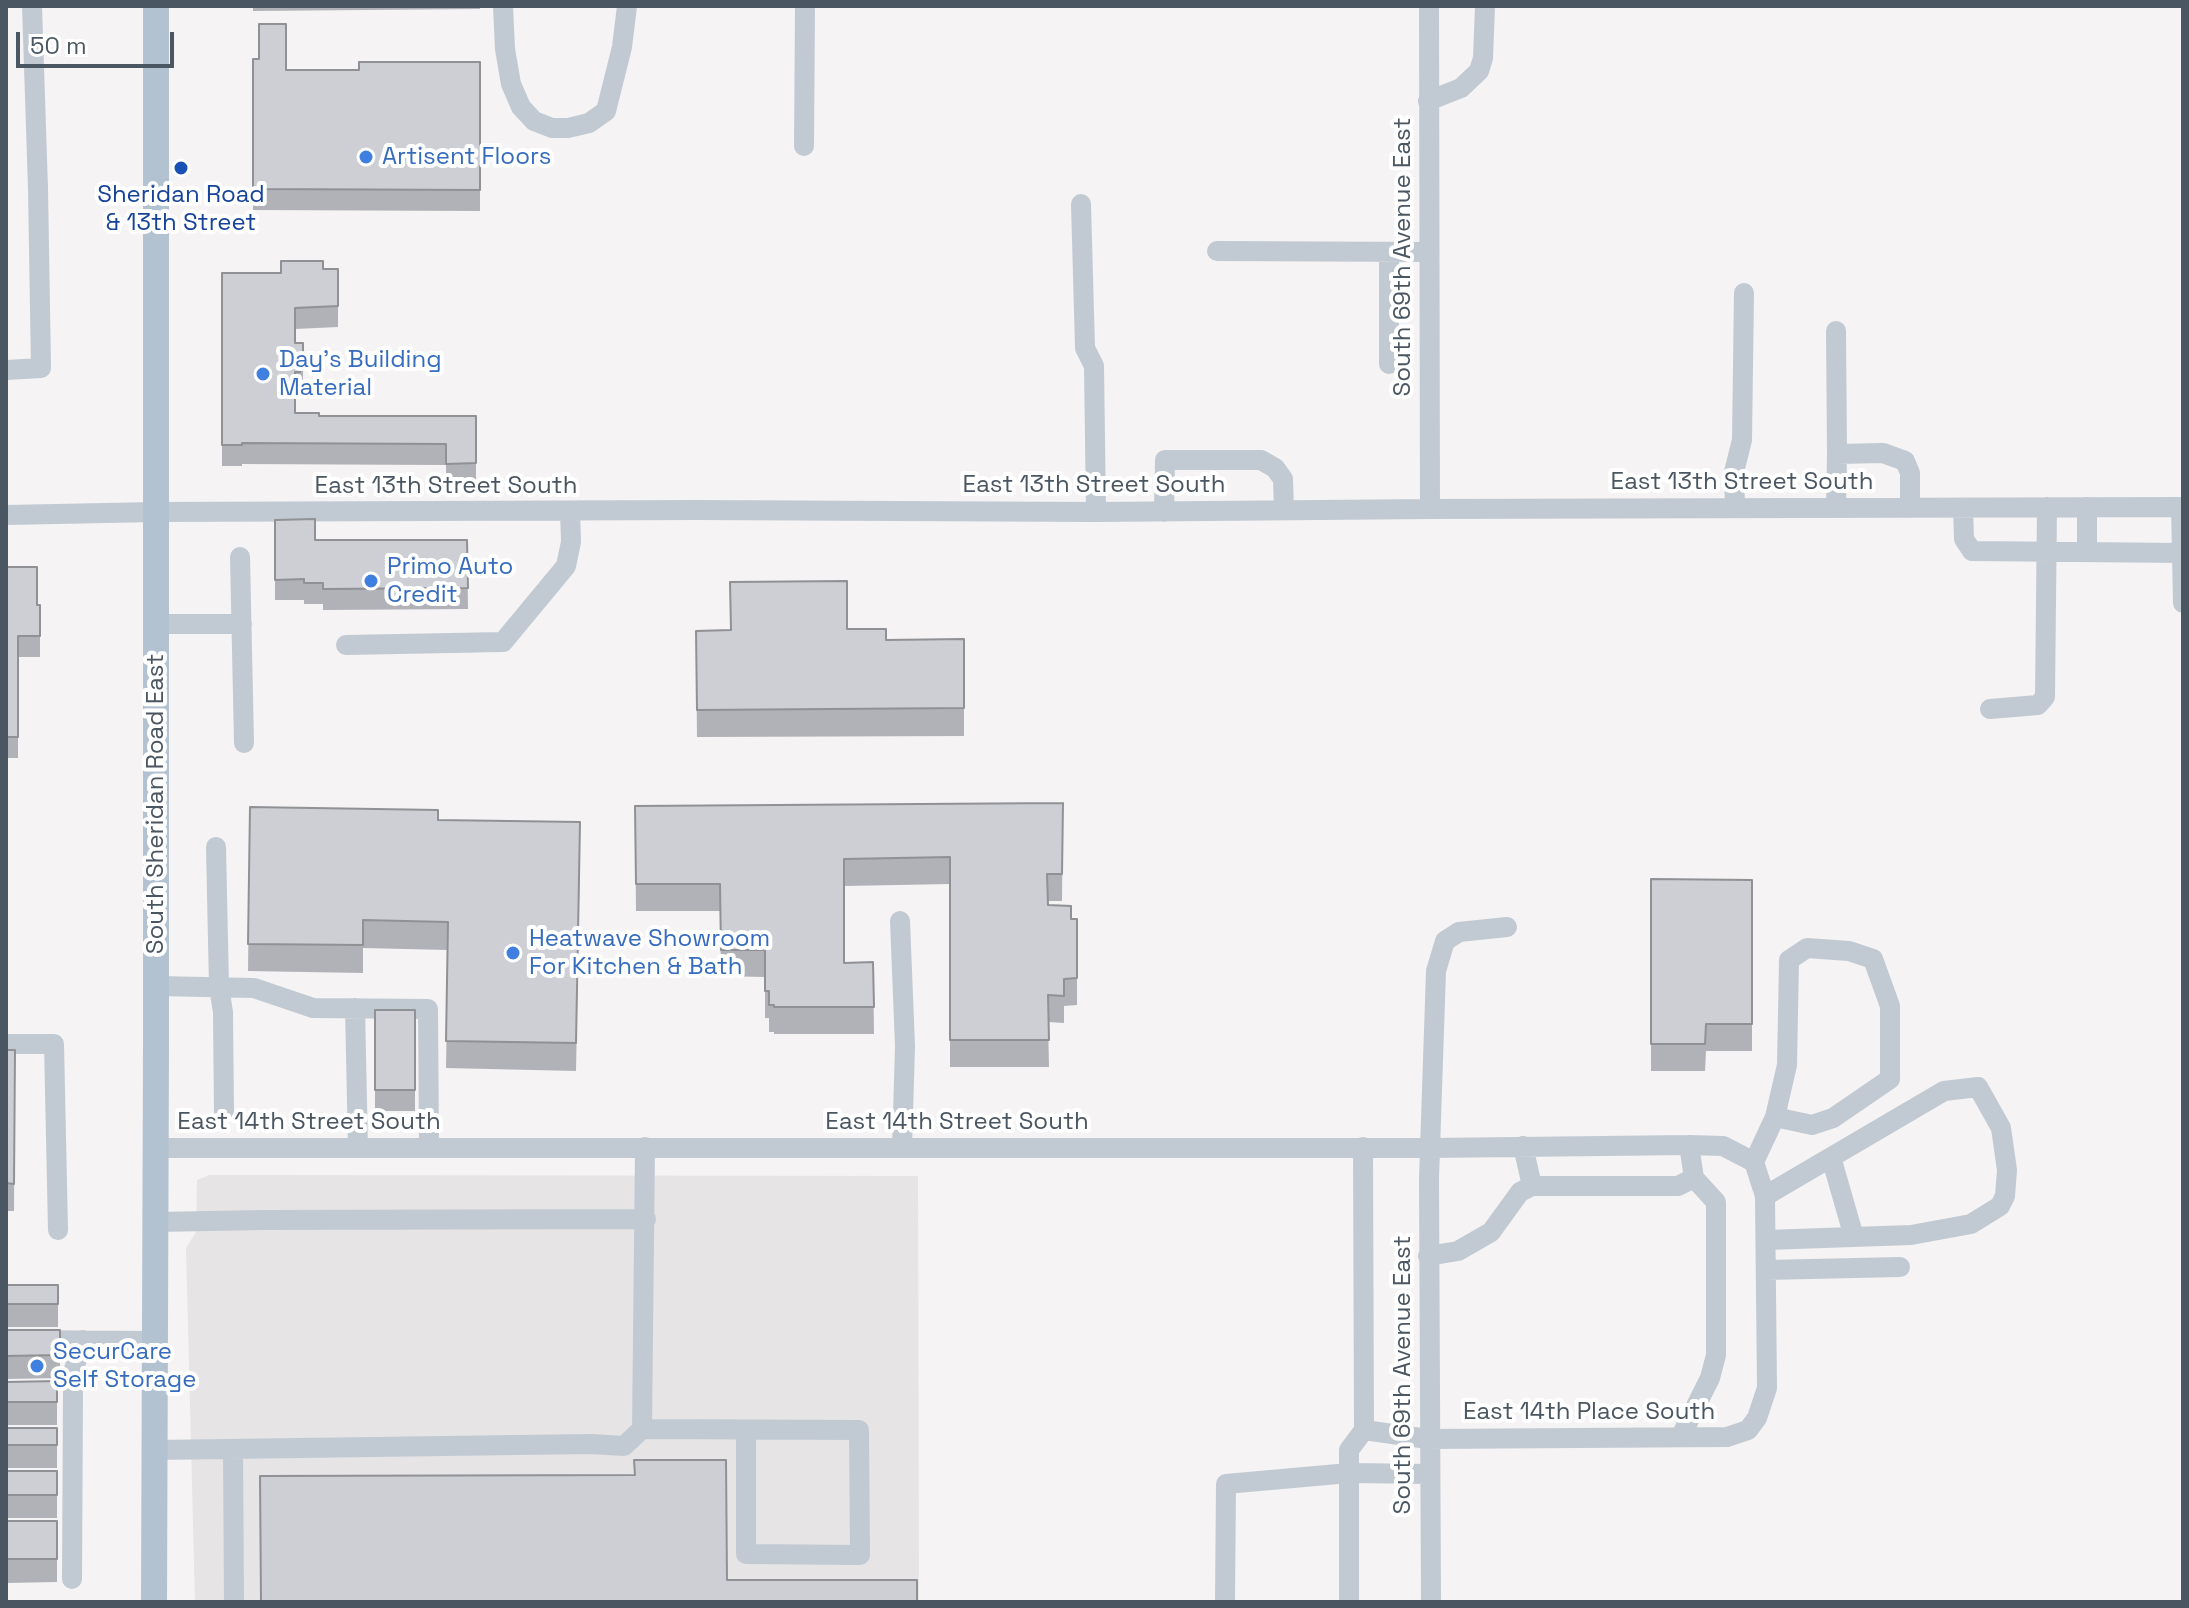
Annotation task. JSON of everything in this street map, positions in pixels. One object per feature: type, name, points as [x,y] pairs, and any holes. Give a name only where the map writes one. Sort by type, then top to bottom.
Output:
[{"type":"main road","name":"South Sheridan Road East","points":[[154,1602],[156,6]]},
{"type":"street","points":[[6,370],[41,368],[32,6]]},
{"type":"street","points":[[503,6],[511,84],[521,107],[534,121],[552,128],[589,123],[606,111],[622,47],[627,6]]},
{"type":"street","points":[[804,146],[805,6]]},
{"type":"street","name":"South 69th Avenue East","points":[[1429,6],[1430,509]]},
{"type":"street","points":[[1428,101],[1461,88],[1479,71],[1483,58],[1485,6]]},
{"type":"street","points":[[1081,204],[1085,348],[1094,366],[1096,512]]},
{"type":"street","points":[[1217,251],[1428,252]]},
{"type":"street","points":[[1389,252],[1389,364]]},
{"type":"street","points":[[1735,508],[1734,472],[1742,440],[1744,293]]},
{"type":"street","points":[[1836,331],[1836,508]]},
{"type":"street","points":[[1837,454],[1883,453],[1905,461],[1910,473],[1910,508]]},
{"type":"street","points":[[1164,512],[1165,460],[1261,460],[1275,468],[1283,479],[1284,510]]},
{"type":"street","points":[[1990,709],[2038,705],[2045,697],[2047,507]]},
{"type":"street","points":[[2087,507],[2087,552]]},
{"type":"street","points":[[2182,507],[2183,603]]},
{"type":"street","name":"East 13th Street South","points":[[6,515],[156,512],[1164,512],[2182,507]]},
{"type":"street","points":[[1963,508],[1964,539],[1972,551],[2182,553]]},
{"type":"street","points":[[346,645],[503,642],[566,566],[571,542],[570,511]]},
{"type":"street","points":[[240,557],[244,743]]},
{"type":"street","points":[[156,624],[242,624]]},
{"type":"street","points":[[216,847],[224,1112]]},
{"type":"street","points":[[900,921],[905,1046],[902,1148]]},
{"type":"street","name":"South 69th Avenue East","points":[[1431,1602],[1428,1256],[1436,971],[1445,941],[1459,932],[1507,927]]},
{"type":"street","points":[[1775,1117],[1812,1125],[1833,1118],[1890,1079],[1890,1006],[1873,959],[1849,951],[1807,948],[1789,960],[1787,1065],[1775,1117],[1754,1162],[1765,1196],[1766,1270],[1900,1267]]},
{"type":"street","points":[[156,986],[254,988],[313,1008],[428,1009],[429,1147]]},
{"type":"street","points":[[355,1008],[358,1148]]},
{"type":"street","points":[[6,1044],[54,1044],[58,1230]]},
{"type":"street","points":[[1765,1196],[1944,1091],[1978,1087],[2001,1128],[2007,1170],[2005,1196],[2000,1206],[1971,1224],[1911,1235],[1766,1240]]},
{"type":"street","points":[[1681,1436],[1710,1378],[1716,1355],[1716,1202],[1694,1178],[1689,1145]]},
{"type":"street","name":"East 14th Street South","points":[[156,1148],[1429,1148],[1689,1145],[1723,1146],[1754,1162]]},
{"type":"street","points":[[1523,1146],[1532,1186]]},
{"type":"street","points":[[642,1429],[645,1147]]},
{"type":"street","points":[[1349,1602],[1349,1450],[1364,1430],[1363,1147]]},
{"type":"street","points":[[1831,1157],[1854,1237]]},
{"type":"street","points":[[1428,1256],[1458,1251],[1491,1232],[1520,1192],[1532,1186],[1678,1186],[1694,1178]]},
{"type":"street","points":[[156,1222],[646,1219]]},
{"type":"street","name":"East 14th Place South","points":[[1364,1430],[1428,1439],[1727,1437],[1748,1430],[1757,1418],[1767,1388],[1766,1270]]},
{"type":"street","points":[[6,1340],[155,1341]]},
{"type":"street","points":[[72,1579],[72,1531],[66,1481],[66,1392],[83,1340]]},
{"type":"street","points":[[154,1450],[624,1446],[642,1429],[859,1430],[860,1555],[746,1554],[746,1430]]},
{"type":"street","points":[[233,1449],[234,1602]]},
{"type":"street","points":[[1225,1602],[1226,1484],[1349,1473],[1429,1474]]},
{"type":"street","points":[[47,1531],[72,1531]]},
{"type":"shaded area","points":[[210,1175],[918,1176],[919,1602],[195,1602],[186,1248],[196,1232],[197,1180]]},
{"type":"building","name":"Artisent Floors","points":[[259,24],[286,24],[286,70],[359,70],[359,62],[480,62],[480,190],[253,189],[253,59],[259,59]]},
{"type":"building","name":"Day's Building Material","points":[[281,261],[323,261],[323,269],[338,269],[338,306],[295,308],[295,343],[303,343],[303,364],[300,364],[300,372],[295,372],[295,413],[319,413],[319,416],[476,416],[476,463],[446,464],[446,444],[222,445],[222,273],[281,273]]},
{"type":"building","points":[[315,519],[315,540],[467,540],[468,588],[323,589],[323,583],[304,583],[304,579],[275,580],[275,520]]},
{"type":"building","points":[[6,567],[37,567],[37,605],[40,605],[40,636],[18,636],[18,737],[6,737]]},
{"type":"building","points":[[847,581],[847,629],[886,629],[886,640],[964,639],[964,708],[697,710],[696,631],[731,630],[730,582]]},
{"type":"building","points":[[1063,803],[1062,874],[1047,874],[1048,905],[1071,906],[1071,919],[1077,919],[1077,978],[1064,979],[1064,996],[1048,995],[1049,1040],[950,1040],[950,857],[844,859],[844,963],[873,962],[874,1007],[769,1005],[769,991],[765,991],[765,950],[721,950],[720,884],[636,884],[635,806]]},
{"type":"building","name":"Heatwave Showroom For Kitchen & Bath","points":[[250,807],[438,810],[438,820],[580,822],[576,1043],[446,1041],[448,922],[363,920],[363,945],[248,944]]},
{"type":"building","points":[[1651,879],[1752,880],[1752,1024],[1706,1024],[1705,1044],[1651,1044]]},
{"type":"building","points":[[375,1010],[415,1010],[415,1090],[375,1090]]},
{"type":"building","points":[[6,1050],[15,1050],[14,1184],[6,1183]]},
{"type":"building","points":[[6,1285],[58,1285],[58,1304],[6,1304]]},
{"type":"building","points":[[6,1330],[60,1330],[60,1355],[6,1356]]},
{"type":"building","points":[[57,1381],[57,1402],[6,1402],[6,1382]]},
{"type":"building","points":[[6,1428],[57,1428],[57,1445],[6,1445]]},
{"type":"building","points":[[634,1460],[726,1460],[727,1580],[917,1580],[917,1602],[261,1602],[260,1476],[635,1475]]},
{"type":"building","points":[[6,1471],[57,1471],[57,1495],[6,1495]]},
{"type":"building","points":[[6,1521],[57,1521],[57,1559],[6,1559]]},
{"type":"place","name":"Artisent Floors","points":[[366,157]]},
{"type":"place","name":"Sheridan Road & 13th Street","points":[[181,168]]},
{"type":"place","name":"Day's Building Material","points":[[263,374]]},
{"type":"place","name":"Primo Auto Credit","points":[[371,581]]},
{"type":"place","name":"Heatwave Showroom For Kitchen & Bath","points":[[513,953]]},
{"type":"place","name":"SecurCare Self Storage","points":[[37,1366]]}]
